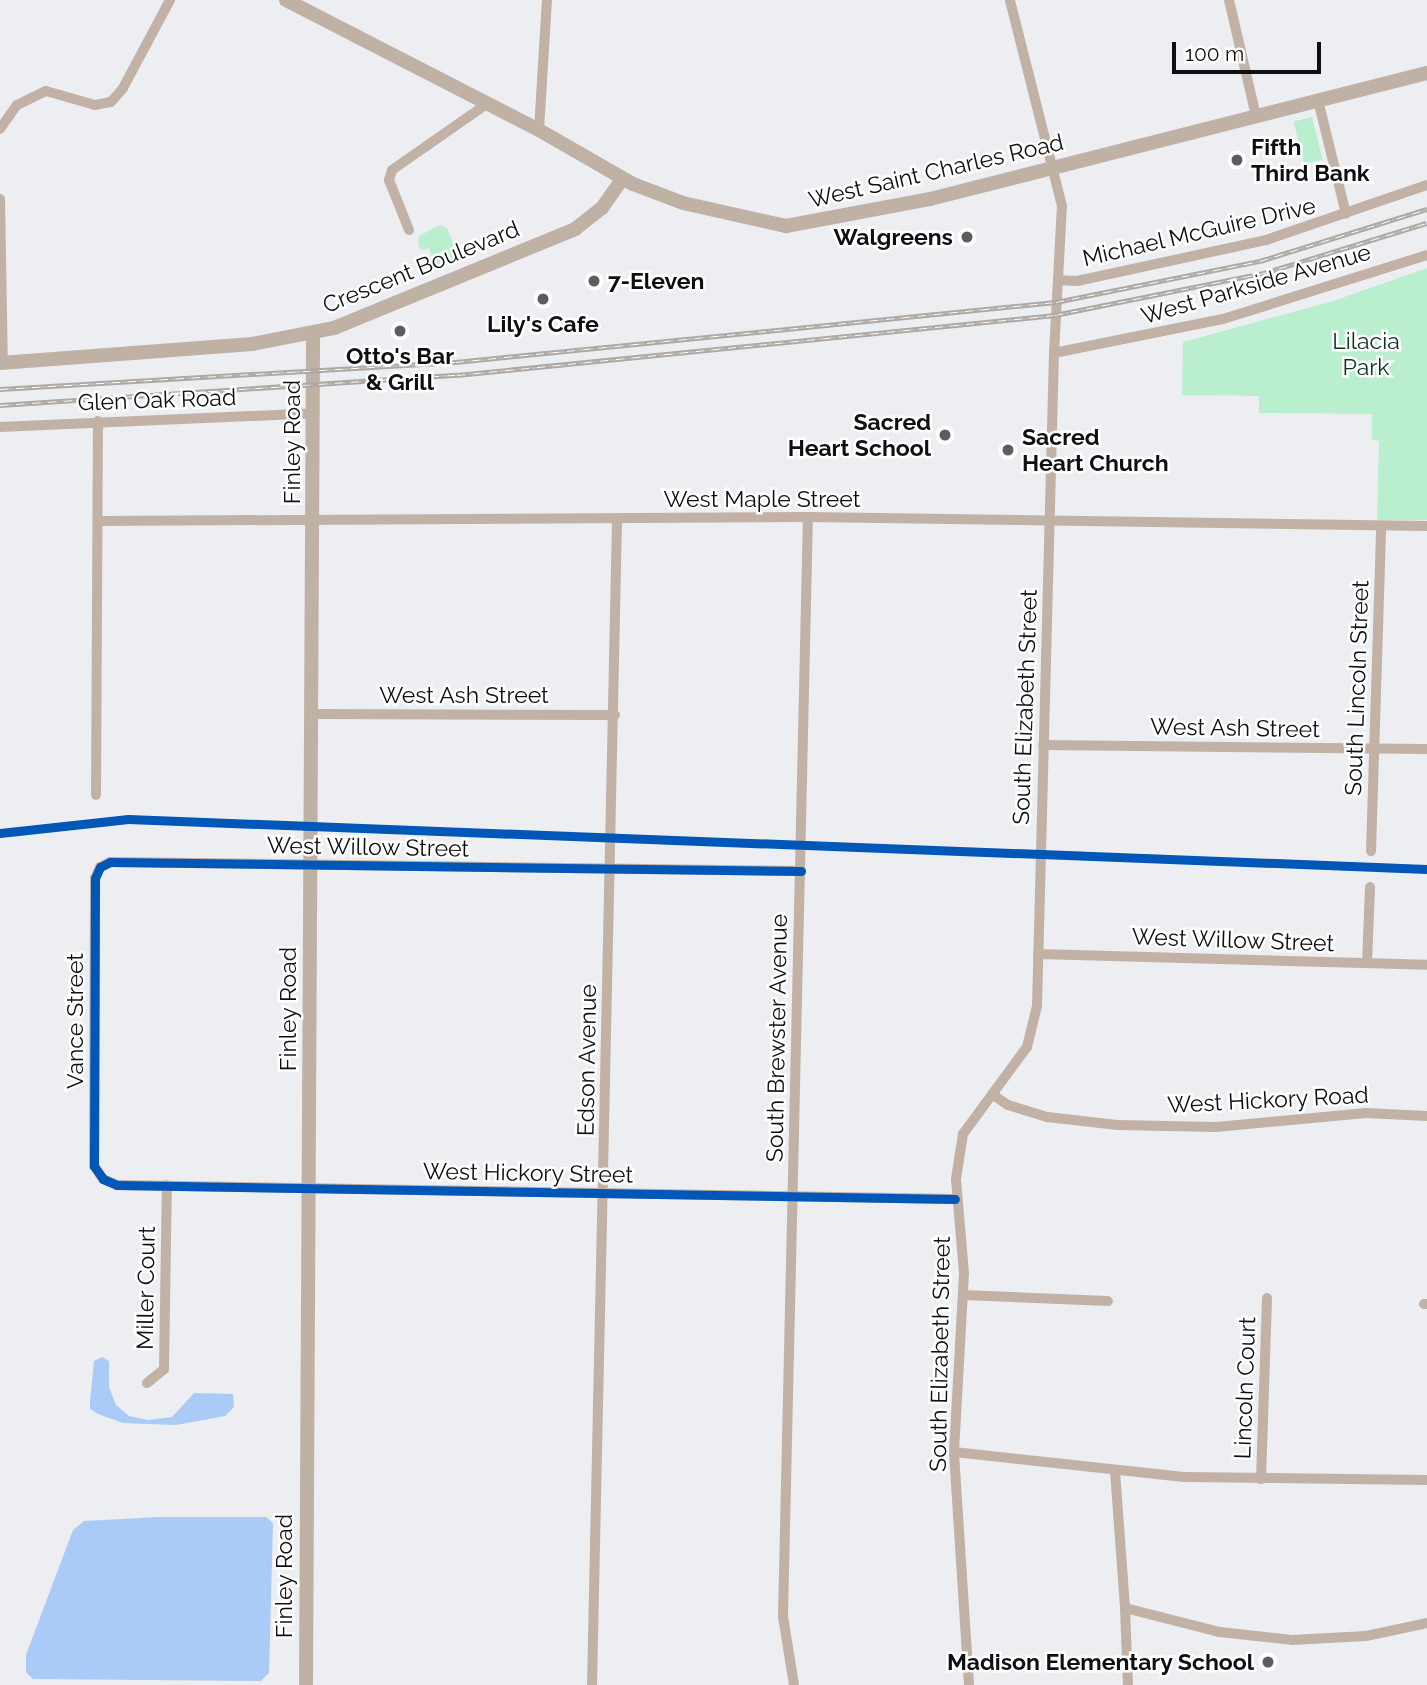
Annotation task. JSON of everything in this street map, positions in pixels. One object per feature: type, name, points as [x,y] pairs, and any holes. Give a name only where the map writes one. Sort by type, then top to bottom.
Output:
[{"type":"main road","name":"West Saint Charles Road","points":[[286,0],[539,130],[622,179],[683,203],[797,226],[1055,167],[1427,73]]},
{"type":"main road","name":"Crescent Boulevard","points":[[1,363],[252,344],[313,333],[384,310],[575,229],[602,208],[622,179]]},
{"type":"main road","name":"Finley Road","points":[[306,1685],[315,521],[313,333]]},
{"type":"street","points":[[0,129],[17,104],[46,91],[95,105],[111,102],[123,88],[170,0]]},
{"type":"street","points":[[539,130],[547,0]]},
{"type":"street","name":"South Elizabeth Street","points":[[970,1685],[954,1452],[963,1296],[962,1227],[955,1199],[963,1134],[1027,1047],[1034,1026],[1054,354],[1062,205],[1055,167],[1015,33],[1010,0]]},
{"type":"street","points":[[1229,0],[1256,116]]},
{"type":"street","points":[[1318,100],[1346,214]]},
{"type":"street","points":[[409,230],[390,180],[392,170],[488,103]]},
{"type":"street","name":"Michael McGuire Drive","points":[[1058,280],[1077,281],[1232,248],[1346,214],[1427,185]]},
{"type":"street","points":[[0,199],[1,363]]},
{"type":"street","name":"West Parkside Avenue","points":[[1054,354],[1223,319],[1427,254]]},
{"type":"street","name":"Glen Oak Road","points":[[0,427],[315,413]]},
{"type":"street","points":[[96,795],[98,421]]},
{"type":"street","name":"West Maple Street","points":[[98,521],[808,517],[1427,527]]},
{"type":"street","name":"South Brewster Avenue","points":[[794,1685],[783,1616],[808,517]]},
{"type":"street","name":"Edson Avenue","points":[[592,1685],[615,715],[617,519]]},
{"type":"street","name":"South Lincoln Street","points":[[1371,852],[1381,526]]},
{"type":"street","name":"West Ash Street","points":[[313,714],[615,715]]},
{"type":"street","name":"West Ash Street","points":[[1043,745],[1427,749]]},
{"type":"street","name":"West Willow Street","points":[[104,864],[123,859],[311,866],[801,871]]},
{"type":"street","name":"Vance Street","points":[[103,1179],[94,1166],[93,1144],[95,878],[104,864]]},
{"type":"street","points":[[1367,963],[1370,887]]},
{"type":"street","name":"West Willow Street","points":[[1038,954],[1427,965]]},
{"type":"street","name":"West Hickory Road","points":[[992,1094],[1008,1105],[1047,1117],[1118,1125],[1216,1127],[1366,1113],[1427,1116]]},
{"type":"street","name":"West Hickory Street","points":[[103,1179],[117,1185],[955,1199]]},
{"type":"street","name":"Miller Court","points":[[147,1383],[164,1369],[167,1185]]},
{"type":"street","points":[[963,1296],[1108,1301]]},
{"type":"street","name":"Lincoln Court","points":[[1261,1479],[1267,1298]]},
{"type":"street","points":[[954,1452],[1115,1471],[1261,1479],[1427,1479]]},
{"type":"street","points":[[1115,1471],[1128,1685]]},
{"type":"street","points":[[1125,1608],[1220,1632],[1292,1640],[1366,1636],[1427,1623]]},
{"type":"green space","points":[[1312,117],[1323,160],[1304,164],[1294,122]]},
{"type":"green space","points":[[440,225],[447,228],[457,253],[455,262],[437,269],[429,248],[421,250],[418,244],[419,236]]},
{"type":"green space","name":"Lilacia Park","points":[[1427,268],[1427,520],[1377,520],[1379,441],[1372,440],[1372,414],[1259,413],[1259,396],[1182,395],[1183,342],[1333,301]]},
{"type":"water","points":[[102,1357],[109,1361],[109,1387],[116,1405],[129,1416],[148,1420],[172,1417],[194,1393],[233,1394],[234,1407],[225,1416],[176,1425],[123,1423],[98,1414],[90,1409],[90,1401],[94,1361]]},
{"type":"water","points":[[160,1517],[266,1517],[273,1523],[269,1673],[261,1681],[33,1679],[26,1672],[26,1655],[73,1530],[84,1521]]},
{"type":"railway","points":[[0,389],[456,362],[1056,302],[1260,261],[1427,209]]},
{"type":"railway","points":[[0,405],[457,375],[1055,315],[1264,273],[1427,223]]},
{"type":"cycle path","points":[[0,833],[128,819],[1427,869]]},
{"type":"cycle path","points":[[801,871],[110,862],[100,867],[95,878],[94,1166],[103,1179],[117,1185],[955,1199]]},
{"type":"place","name":"Fifth Third Bank","points":[[1237,160]]},
{"type":"place","name":"Walgreens","points":[[967,237]]},
{"type":"place","name":"7-Eleven","points":[[594,281]]},
{"type":"place","name":"Lily's Cafe","points":[[543,299]]},
{"type":"place","name":"Otto's Bar & Grill","points":[[400,331]]},
{"type":"place","name":"Sacred Heart School","points":[[945,435]]},
{"type":"place","name":"Sacred Heart Church","points":[[1008,450]]},
{"type":"place","name":"Madison Elementary School","points":[[1268,1662]]}]
